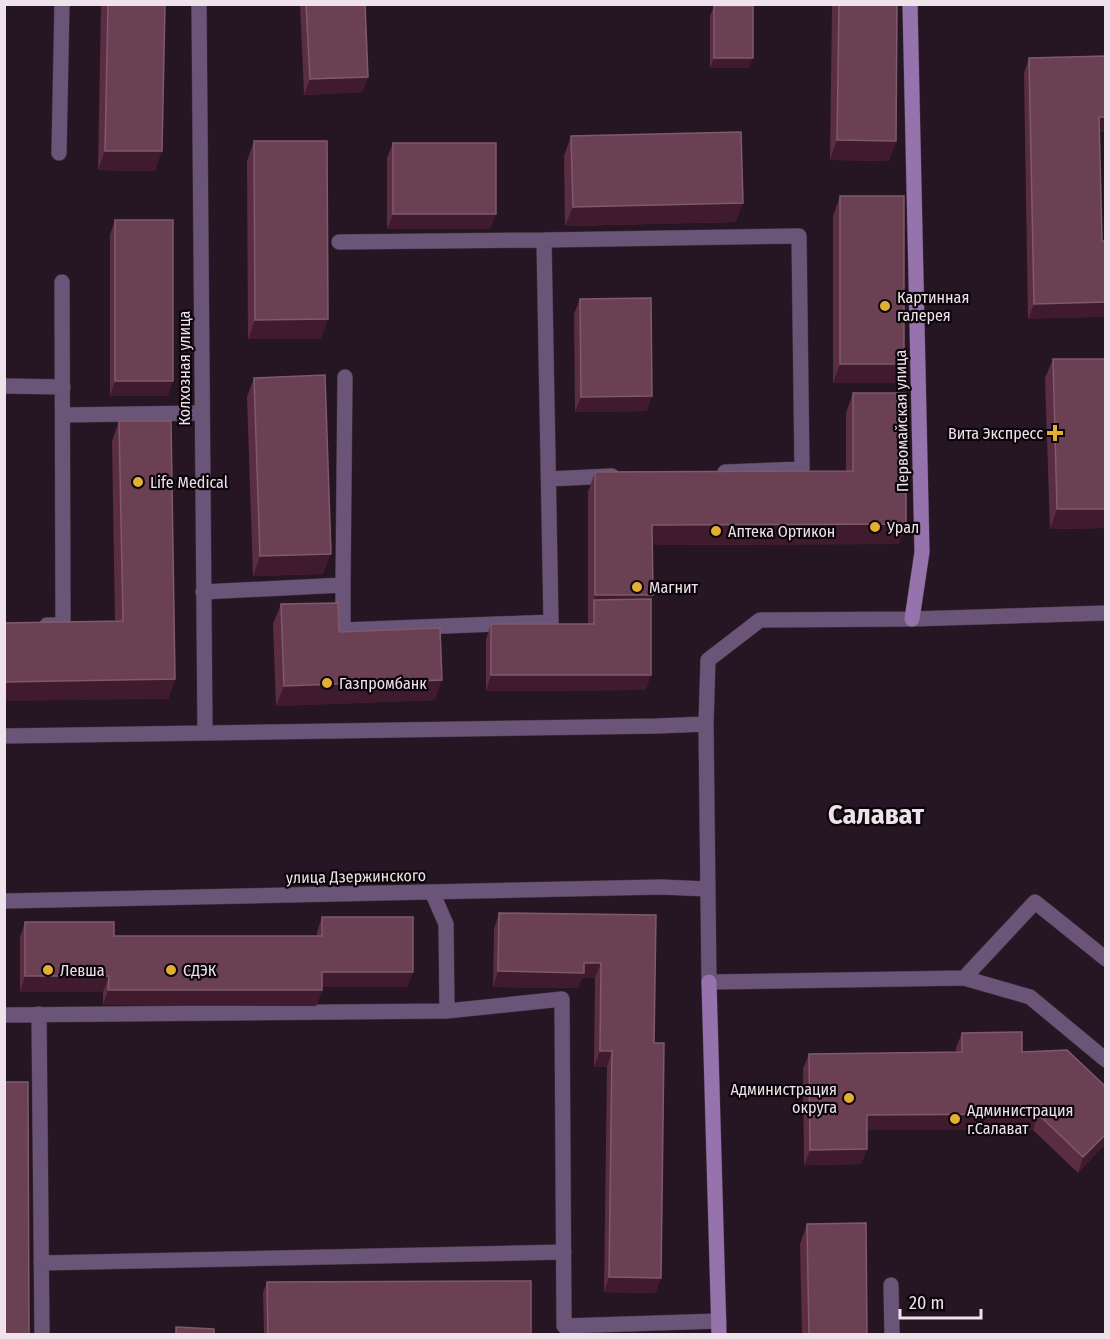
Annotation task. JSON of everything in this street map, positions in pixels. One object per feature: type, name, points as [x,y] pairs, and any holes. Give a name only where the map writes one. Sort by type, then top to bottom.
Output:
[{"type":"street","points":[[59,153],[62,4]]},
{"type":"street","name":"Колхозная улица","points":[[199,4],[205,732]]},
{"type":"street","name":"Первомайская улица","points":[[910,4],[922,552],[912,619]]},
{"type":"street","points":[[339,242],[799,236],[802,469],[710,473]]},
{"type":"street","points":[[345,377],[343,630],[551,622],[544,240]]},
{"type":"street","points":[[28,625],[63,626],[62,282]]},
{"type":"street","points":[[4,386],[63,387]]},
{"type":"street","points":[[63,416],[202,413]]},
{"type":"street","points":[[548,479],[629,476]]},
{"type":"street","points":[[203,592],[343,585]]},
{"type":"street","points":[[4,1015],[447,1011],[562,999],[564,1330],[719,1328],[709,982],[706,724],[708,660],[760,620],[912,619],[1106,613]]},
{"type":"street","points":[[4,736],[706,724]]},
{"type":"street","name":"улица Дзержинского","points":[[4,901],[661,887],[708,889]]},
{"type":"street","points":[[432,892],[446,924],[447,1011]]},
{"type":"street","points":[[964,978],[1035,902],[1106,960]]},
{"type":"street","points":[[709,982],[964,978],[1030,997],[1106,1060]]},
{"type":"street","points":[[39,1014],[42,1335]]},
{"type":"street","points":[[41,1263],[564,1252]]},
{"type":"street","points":[[891,1285],[892,1335]]},
{"type":"building","points":[[108,4],[165,4],[162,151],[105,151]]},
{"type":"building","points":[[306,4],[365,4],[368,77],[310,79]]},
{"type":"building","points":[[839,4],[897,4],[896,141],[837,140]]},
{"type":"building","points":[[714,6],[753,6],[753,58],[714,58]]},
{"type":"building","points":[[1106,56],[1106,117],[1099,117],[1102,241],[1106,241],[1106,302],[1034,304],[1029,58]]},
{"type":"building","points":[[741,132],[743,203],[573,207],[571,136]]},
{"type":"building","points":[[254,141],[327,141],[328,319],[255,320]]},
{"type":"building","points":[[393,143],[496,143],[496,214],[393,214]]},
{"type":"building","points":[[840,196],[904,196],[904,364],[840,364]]},
{"type":"building","points":[[115,220],[173,220],[173,381],[115,381]]},
{"type":"building","points":[[651,298],[652,396],[581,397],[580,299]]},
{"type":"building","points":[[1053,359],[1106,359],[1106,509],[1057,509]]},
{"type":"building","points":[[325,375],[331,554],[260,556],[254,378]]},
{"type":"building","points":[[853,393],[906,393],[906,524],[652,525],[653,595],[595,595],[595,472],[853,471]]},
{"type":"building","points":[[119,421],[171,421],[175,679],[4,682],[4,623],[123,621]]},
{"type":"building","points":[[651,599],[651,675],[491,675],[491,624],[594,624],[594,600]]},
{"type":"building","points":[[338,603],[339,632],[440,628],[442,680],[284,686],[281,604]]},
{"type":"building","points":[[499,913],[656,915],[654,1043],[664,1043],[661,1278],[609,1277],[612,1051],[600,1051],[601,963],[584,963],[584,973],[498,971]]},
{"type":"building","points":[[322,917],[413,917],[413,972],[322,972],[322,990],[108,990],[109,976],[25,976],[25,922],[114,922],[114,936],[322,936]]},
{"type":"building","name":"Администрация г.Салават","points":[[1022,1032],[1022,1052],[1067,1050],[1106,1087],[1106,1134],[1083,1157],[1038,1114],[867,1115],[867,1149],[810,1150],[809,1054],[962,1052],[962,1033]]},
{"type":"building","points":[[4,1082],[28,1082],[29,1335],[4,1335]]},
{"type":"building","points":[[866,1223],[867,1335],[809,1335],[807,1224]]},
{"type":"building","points":[[531,1281],[531,1335],[268,1335],[267,1282]]},
{"type":"building","points":[[176,1327],[214,1329],[214,1335],[176,1335]]},
{"type":"place","name":"Картинная галерея","points":[[885,306]]},
{"type":"place","name":"Вита Экспресс","points":[[1055,433]]},
{"type":"place","name":"Life Medical","points":[[138,482]]},
{"type":"place","name":"Урал","points":[[875,527]]},
{"type":"place","name":"Аптека Ортикон","points":[[716,531]]},
{"type":"place","name":"Магнит","points":[[637,587]]},
{"type":"place","name":"Газпромбанк","points":[[327,683]]},
{"type":"place","name":"Левша","points":[[48,970]]},
{"type":"place","name":"СДЭК","points":[[171,970]]},
{"type":"place","name":"Администрация округа","points":[[849,1098]]},
{"type":"place","name":"Администрация г.Салават","points":[[955,1119]]},
{"type":"district","name":"Салават","points":[[876,814]]}]
